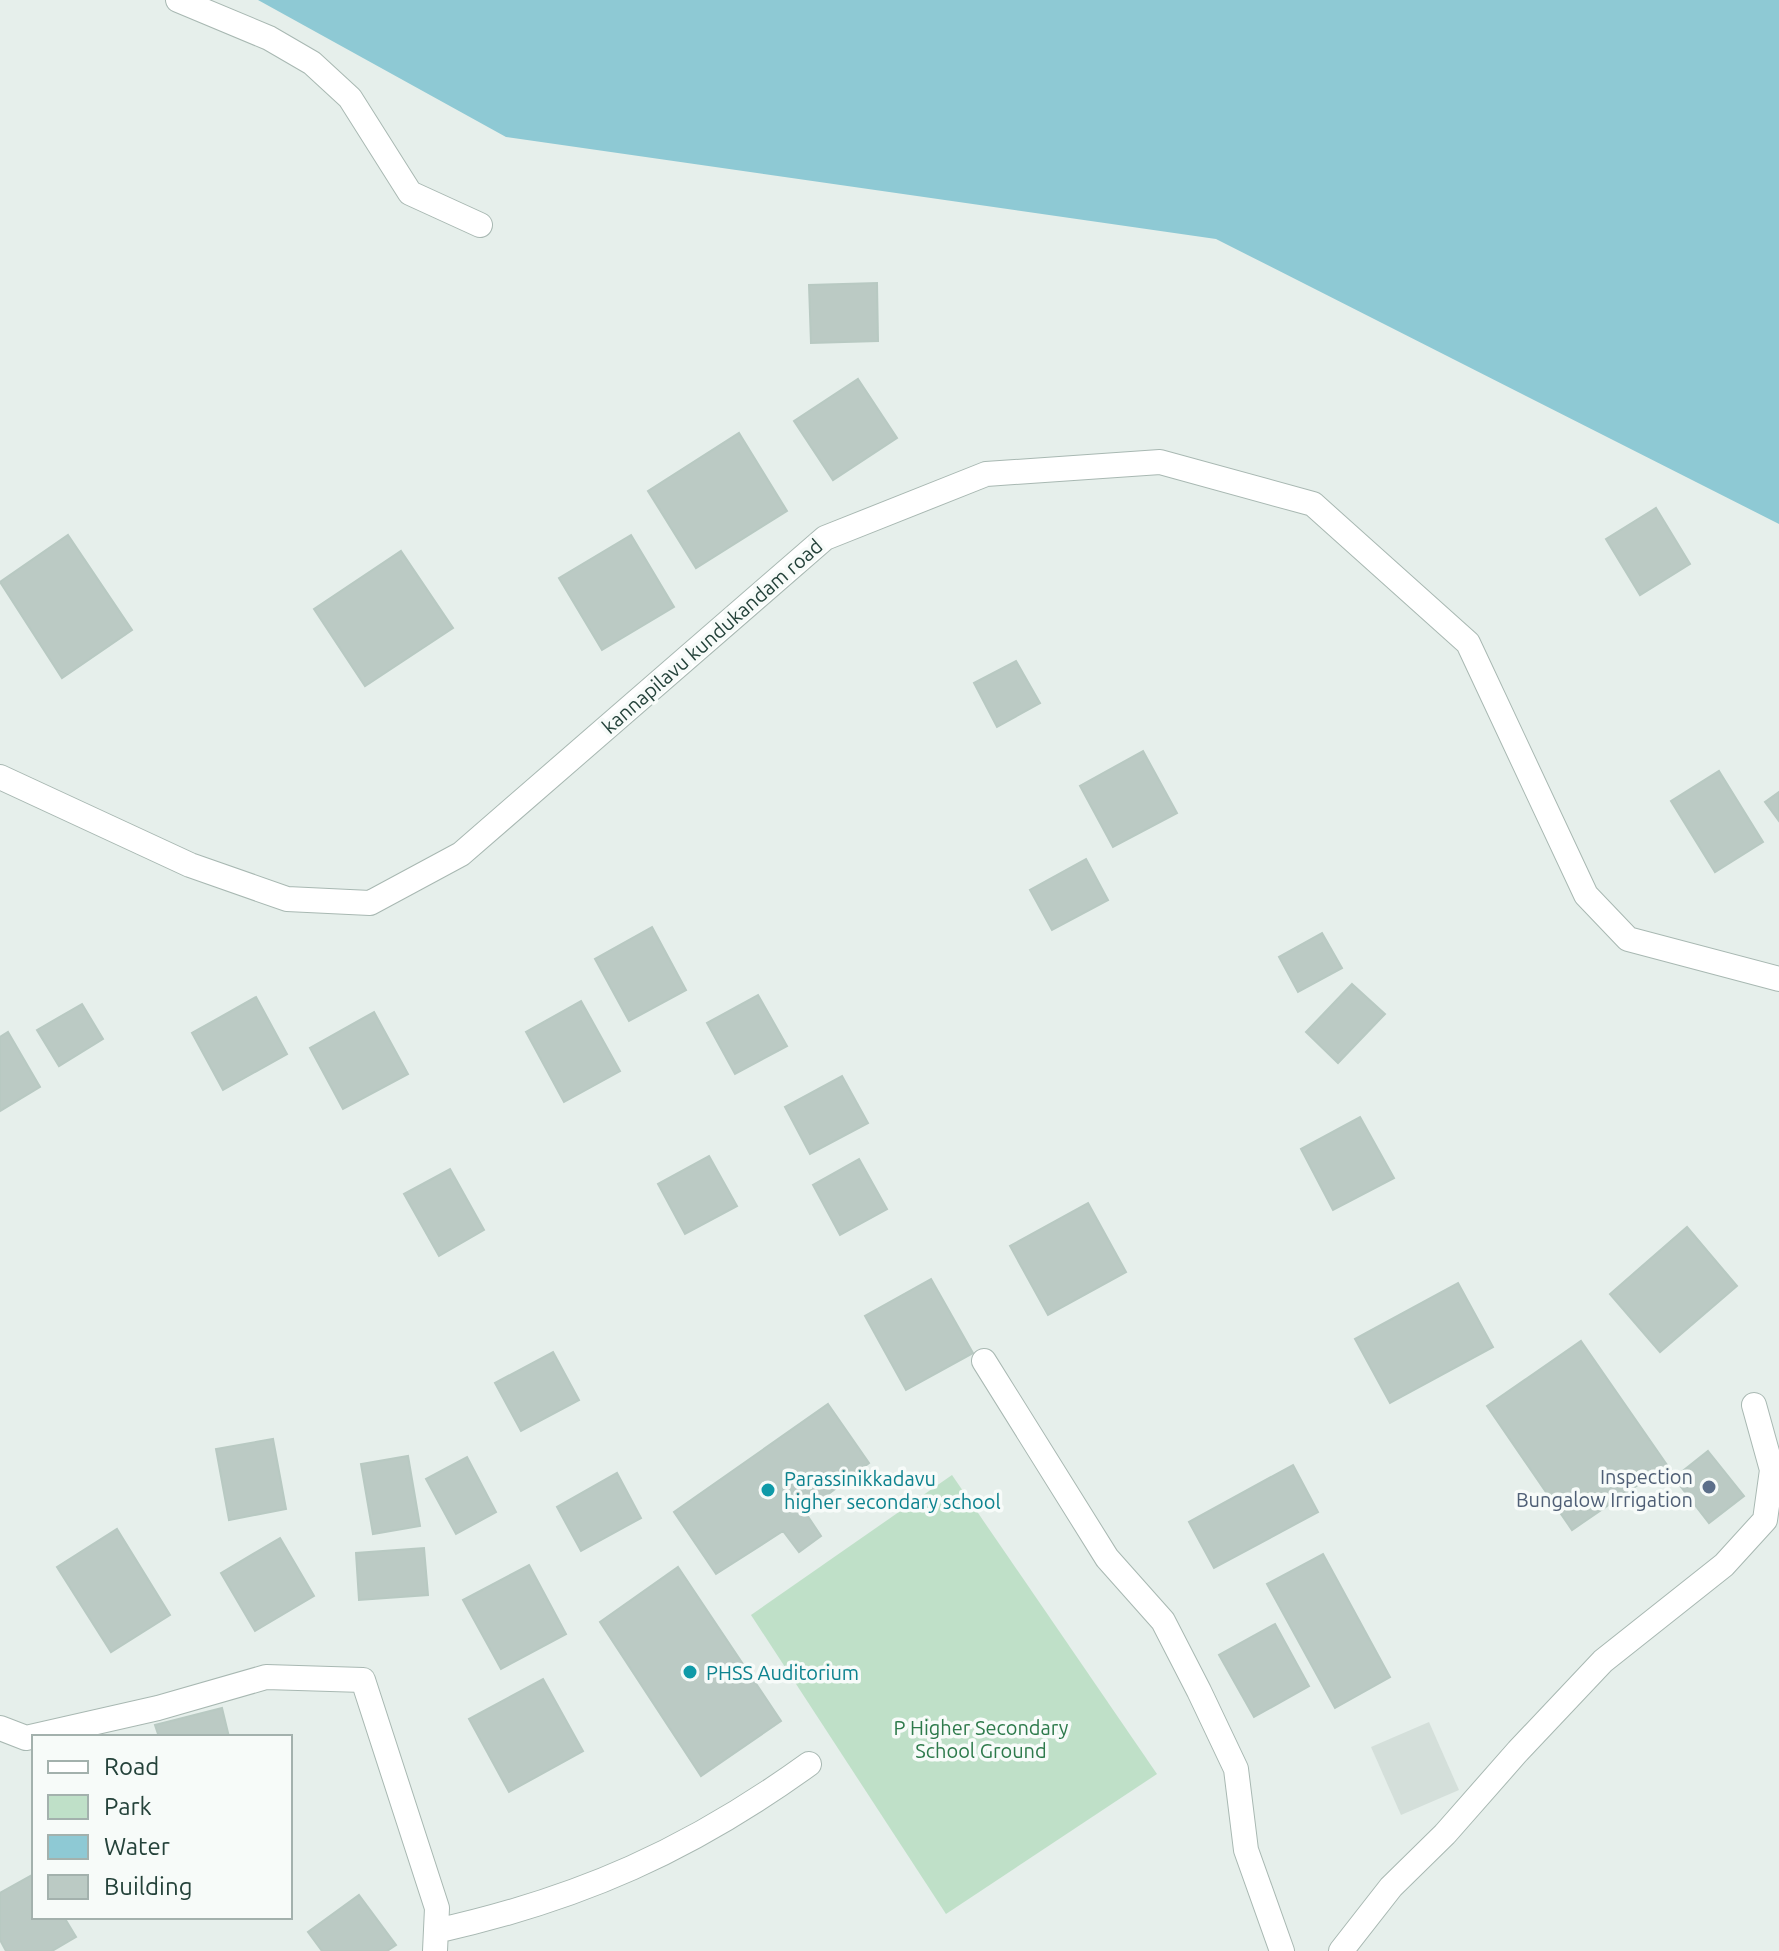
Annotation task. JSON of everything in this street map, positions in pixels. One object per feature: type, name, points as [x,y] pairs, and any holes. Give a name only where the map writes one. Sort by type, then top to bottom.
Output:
[{"type":"street","points":[[178,0],[269,38],[312,63],[350,98],[410,193],[480,225]]},
{"type":"street","name":"kannapilavu kundukandam road","points":[[0,777],[190,865],[287,899],[370,903],[461,854],[825,538],[986,474],[1160,462],[1313,504],[1468,643],[1586,895],[1628,939],[1779,979]]},
{"type":"street","points":[[984,1361],[1107,1558],[1163,1621],[1199,1691],[1236,1769],[1246,1850],[1282,1951]]},
{"type":"street","points":[[1341,1951],[1391,1887],[1445,1834],[1603,1661],[1724,1565],[1765,1520],[1772,1470],[1754,1405]]},
{"type":"street","points":[[39,1735],[158,1708],[266,1677],[363,1680],[437,1908],[436,1941],[667,1854],[750,1806],[809,1764]]},
{"type":"street","points":[[0,1728],[26,1738],[32,1737]]},
{"type":"shaded area","points":[[1429,1722],[1459,1790],[1401,1815],[1371,1747]]},
{"type":"green space","name":"P Higher Secondary School Ground","points":[[952,1475],[1157,1774],[946,1914],[751,1615]]},
{"type":"water","points":[[258,0],[1779,0],[1779,524],[1216,239],[506,137]]},
{"type":"building","points":[[877,283],[878,341],[811,343],[809,285]]},
{"type":"building","points":[[858,379],[897,438],[833,480],[794,421]]},
{"type":"building","points":[[739,433],[787,511],[696,568],[648,491]]},
{"type":"building","points":[[1656,508],[1690,564],[1640,595],[1606,539]]},
{"type":"building","points":[[68,535],[132,630],[62,678],[0,582]]},
{"type":"building","points":[[631,535],[674,607],[602,650],[559,578]]},
{"type":"building","points":[[401,551],[453,628],[365,686],[314,609]]},
{"type":"building","points":[[1016,661],[1040,703],[997,727],[974,683]]},
{"type":"building","points":[[1143,751],[1177,813],[1113,847],[1080,786]]},
{"type":"building","points":[[1719,771],[1763,842],[1715,872],[1671,801]]},
{"type":"building","points":[[1779,792],[1779,821],[1765,802]]},
{"type":"building","points":[[1086,859],[1108,900],[1052,930],[1030,890]]},
{"type":"building","points":[[652,927],[686,990],[629,1021],[595,959]]},
{"type":"building","points":[[1322,933],[1342,968],[1298,992],[1279,957]]},
{"type":"building","points":[[1352,984],[1385,1014],[1338,1063],[1306,1032]]},
{"type":"building","points":[[758,995],[787,1046],[735,1074],[707,1023]]},
{"type":"building","points":[[256,997],[287,1054],[223,1090],[192,1033]]},
{"type":"building","points":[[581,1001],[620,1071],[564,1102],[526,1032]]},
{"type":"building","points":[[82,1004],[103,1039],[59,1066],[37,1030]]},
{"type":"building","points":[[374,1012],[408,1074],[343,1109],[310,1048]]},
{"type":"building","points":[[8,1032],[40,1087],[0,1111],[0,1037]]},
{"type":"building","points":[[842,1076],[868,1123],[810,1154],[785,1107]]},
{"type":"building","points":[[1360,1117],[1394,1178],[1333,1210],[1301,1149]]},
{"type":"building","points":[[709,1156],[737,1206],[685,1234],[658,1184]]},
{"type":"building","points":[[859,1159],[887,1209],[840,1235],[813,1185]]},
{"type":"building","points":[[450,1169],[484,1230],[439,1256],[404,1194]]},
{"type":"building","points":[[1088,1203],[1126,1272],[1048,1315],[1010,1246]]},
{"type":"building","points":[[1687,1227],[1737,1286],[1660,1352],[1610,1294]]},
{"type":"building","points":[[931,1279],[973,1353],[906,1390],[865,1316]]},
{"type":"building","points":[[1458,1283],[1493,1347],[1390,1403],[1355,1339]]},
{"type":"building","points":[[1581,1341],[1667,1465],[1572,1530],[1487,1406]]},
{"type":"building","points":[[553,1352],[579,1400],[521,1431],[495,1383]]},
{"type":"building","name":"Parassinikkadavu higher secondary school","points":[[828,1404],[869,1463],[805,1512],[821,1536],[799,1552],[783,1531],[716,1574],[674,1512]]},
{"type":"building","points":[[273,1439],[286,1509],[229,1520],[216,1449]]},
{"type":"building","name":"Inspection Bungalow Irrigation","points":[[1708,1451],[1744,1496],[1709,1523],[1674,1478]]},
{"type":"building","points":[[408,1456],[420,1526],[373,1534],[361,1464]]},
{"type":"building","points":[[467,1457],[496,1512],[456,1534],[426,1479]]},
{"type":"building","points":[[1293,1465],[1318,1512],[1214,1568],[1189,1522]]},
{"type":"building","points":[[617,1473],[641,1518],[581,1551],[557,1507]]},
{"type":"building","points":[[117,1529],[170,1615],[111,1652],[57,1567]]},
{"type":"building","points":[[280,1538],[314,1596],[255,1631],[221,1573]]},
{"type":"building","points":[[424,1548],[428,1595],[359,1600],[356,1553]]},
{"type":"building","points":[[1323,1554],[1390,1677],[1335,1708],[1267,1584]]},
{"type":"building","points":[[529,1565],[566,1634],[501,1669],[463,1600]]},
{"type":"building","name":"PHSS Auditorium","points":[[678,1567],[781,1721],[701,1776],[600,1622]]},
{"type":"building","points":[[1275,1624],[1309,1686],[1254,1717],[1219,1655]]},
{"type":"building","points":[[543,1679],[583,1751],[509,1792],[469,1719]]},
{"type":"building","points":[[222,1708],[229,1735],[158,1735],[155,1725]]},
{"type":"building","points":[[32,1875],[32,1919],[65,1919],[76,1937],[52,1951],[6,1951],[0,1940],[0,1893]]},
{"type":"building","points":[[359,1895],[396,1945],[387,1951],[322,1951],[308,1932]]},
{"type":"place","name":"Inspection Bungalow Irrigation","points":[[1709,1487]]},
{"type":"place","name":"Parassinikkadavu higher secondary school","points":[[768,1490]]},
{"type":"place","name":"PHSS Auditorium","points":[[690,1672]]}]
